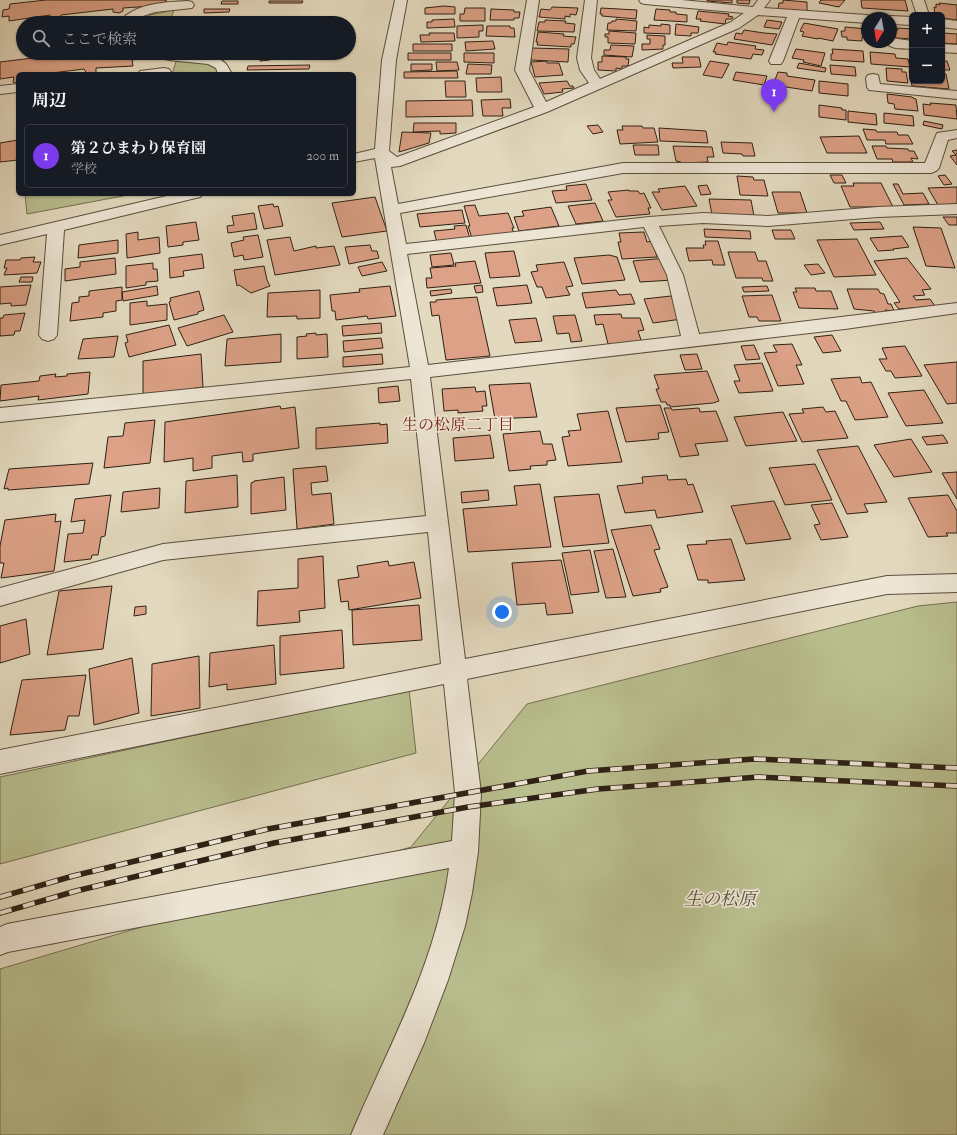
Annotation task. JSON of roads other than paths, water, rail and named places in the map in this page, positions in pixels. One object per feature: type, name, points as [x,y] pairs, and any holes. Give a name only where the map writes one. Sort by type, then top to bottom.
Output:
[{"type":"street","points":[[367,1135],[420,1018],[451,926],[465,852],[468,793],[420,372],[382,152],[389,60],[401,0]]},
{"type":"street","points":[[533,0],[522,70],[542,109]]},
{"type":"street","points":[[591,0],[584,58],[587,70],[597,85]]},
{"type":"street","points":[[645,0],[760,6],[794,14],[861,19]]},
{"type":"street","points":[[918,0],[922,12]]},
{"type":"street","points":[[184,16],[189,2]]},
{"type":"street","points":[[136,16],[140,13],[189,2]]},
{"type":"street","points":[[382,152],[395,163],[542,109],[735,25],[760,6]]},
{"type":"street","points":[[776,61],[794,14]]},
{"type":"street","points":[[897,20],[909,21]]},
{"type":"street","points":[[945,23],[957,25]]},
{"type":"street","points":[[897,44],[909,45]]},
{"type":"street","points":[[945,48],[957,49]]},
{"type":"street","points":[[163,72],[165,60]]},
{"type":"street","points":[[210,60],[221,66],[224,72]]},
{"type":"street","points":[[874,87],[957,94]]},
{"type":"street","points":[[0,90],[16,88]]},
{"type":"street","points":[[391,210],[623,168],[931,168],[942,136],[957,134]]},
{"type":"street","points":[[356,158],[382,152]]},
{"type":"street","points":[[0,240],[56,226],[145,200],[178,196]]},
{"type":"street","points":[[400,250],[649,222],[703,218],[768,221],[878,212],[957,209]]},
{"type":"street","points":[[649,222],[675,275],[691,340]]},
{"type":"street","points":[[48,334],[56,226]]},
{"type":"street","points":[[0,415],[420,372],[844,323],[957,308]]},
{"type":"street","points":[[0,597],[163,552],[438,523]]},
{"type":"street","points":[[0,762],[455,672],[887,584],[957,583]]},
{"type":"street","points":[[0,941],[15,936],[465,852]]},
{"type":"railway","points":[[0,897],[73,876],[268,829],[588,771],[754,759],[957,768]]},
{"type":"railway","points":[[0,913],[76,891],[274,843],[468,807],[598,789],[759,777],[957,786]]},
{"type":"place","name":"第２ひまわり保育園","points":[[774,112]]},
{"type":"district","name":"生の松原二丁目","points":[[458,425]]},
{"type":"park label","name":"生の松原","points":[[720,899]]}]
